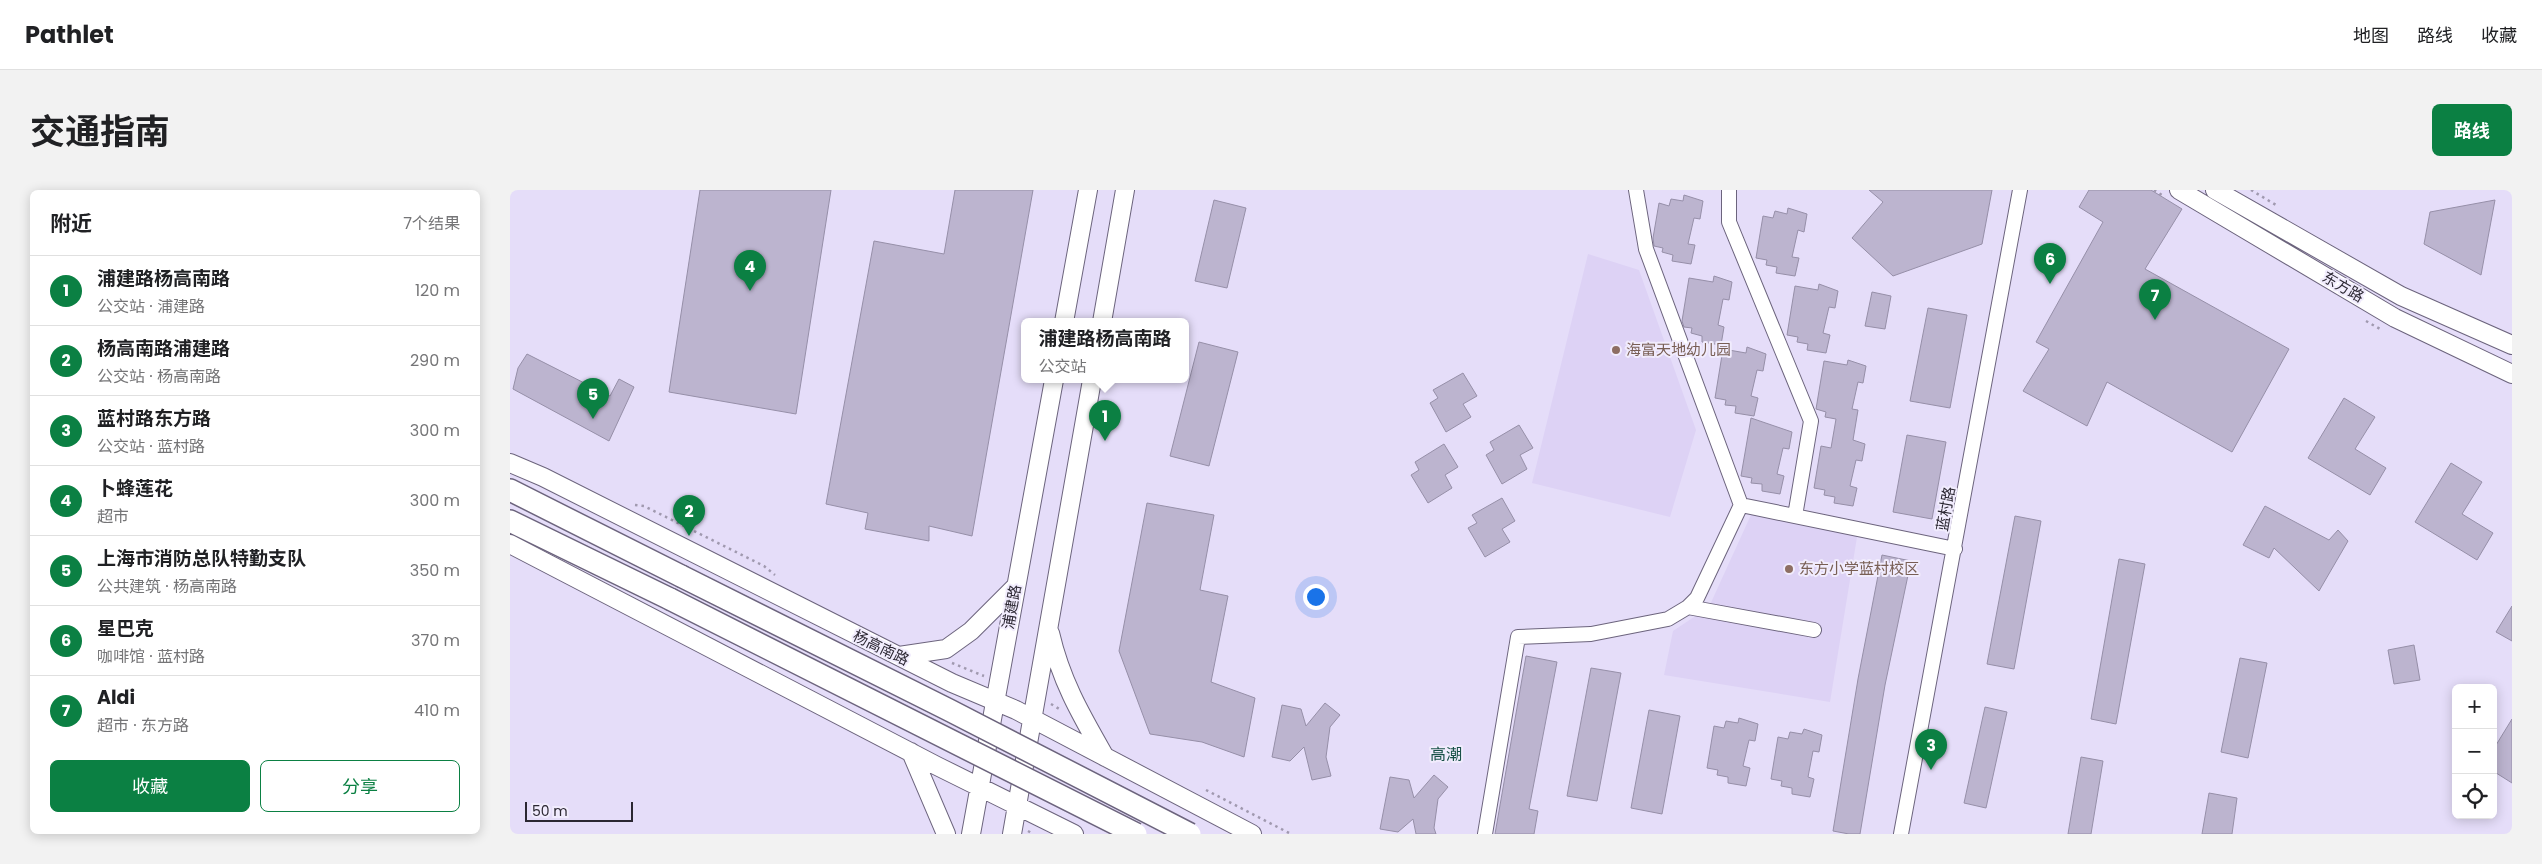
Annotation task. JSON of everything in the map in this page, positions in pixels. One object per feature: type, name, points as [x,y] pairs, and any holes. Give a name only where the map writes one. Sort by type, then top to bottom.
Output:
[{"type":"highway","name":"杨高南路","points":[[510,490],[949,710],[1190,834]]},
{"type":"highway","points":[[510,521],[670,599],[1136,834]]},
{"type":"main road","points":[[1065,318],[1088,190]]},
{"type":"main road","points":[[1103,318],[1125,190]]},
{"type":"main road","name":"东方路","points":[[2179,190],[2395,318],[2512,374]]},
{"type":"main road","name":"东方路","points":[[2215,190],[2401,296],[2512,345]]},
{"type":"main road","name":"浦建路","points":[[971,834],[978,787],[1053,383]]},
{"type":"main road","points":[[1012,834],[1091,383]]},
{"type":"main road","name":"杨高南路","points":[[510,463],[543,477],[952,683],[994,700],[1252,834]]},
{"type":"main road","points":[[510,544],[978,787],[1074,834]]},
{"type":"main road","points":[[899,656],[946,649],[971,631],[1016,586]]},
{"type":"main road","points":[[1049,625],[1055,654],[1071,698],[1105,758]]},
{"type":"main road","points":[[910,752],[946,834]]},
{"type":"street","points":[[1485,834],[1518,637],[1591,634],[1668,619],[1688,607],[1697,598],[1742,505],[1646,249],[1636,190]]},
{"type":"street","points":[[1729,190],[1729,222],[1811,421],[1795,516]]},
{"type":"street","name":"蓝村路","points":[[1901,834],[2020,190]]},
{"type":"street","points":[[1742,505],[1955,549]]},
{"type":"street","points":[[1688,607],[1814,630]]},
{"type":"path","points":[[2252,190],[2277,206]]},
{"type":"path","points":[[634,505],[644,506],[764,566],[776,576]]},
{"type":"path","points":[[927,653],[998,682]]},
{"type":"path","points":[[1036,696],[1085,723]]},
{"type":"path","points":[[1204,790],[1291,834]]},
{"type":"shaded area","name":"海富天地幼儿园","points":[[1588,254],[1639,270],[1696,430],[1670,517],[1532,483]]},
{"type":"shaded area","name":"东方小学蓝村校区","points":[[1755,506],[1858,531],[1830,702],[1664,675],[1673,631],[1709,607]]},
{"type":"building","points":[[700,190],[831,190],[796,414],[669,392]]},
{"type":"building","points":[[955,190],[1033,190],[972,536],[929,526],[929,541],[865,529],[868,513],[826,504],[874,241],[944,254]]},
{"type":"building","points":[[1869,190],[1992,190],[1982,244],[1893,276],[1852,238],[1883,202]]},
{"type":"building","points":[[2089,190],[2151,190],[2182,209],[2145,269],[2289,349],[2232,452],[2107,382],[2087,426],[2023,391],[2049,349],[2036,342],[2103,222],[2079,207]]},
{"type":"building","points":[[1684,195],[1703,201],[1700,219],[1694,218],[1688,244],[1695,245],[1691,264],[1672,261],[1673,255],[1662,252],[1663,248],[1654,246],[1653,238],[1659,203],[1669,206],[1671,199],[1683,201]]},
{"type":"building","points":[[1214,200],[1246,208],[1227,288],[1195,281]]},
{"type":"building","points":[[2495,200],[2481,275],[2424,244],[2430,212]]},
{"type":"building","points":[[1788,208],[1807,214],[1804,232],[1798,230],[1792,257],[1799,258],[1795,276],[1776,273],[1777,267],[1766,265],[1767,260],[1756,258],[1763,216],[1773,218],[1775,211],[1787,214]]},
{"type":"building","points":[[1714,276],[1732,282],[1729,300],[1723,299],[1718,325],[1724,327],[1721,345],[1702,342],[1702,336],[1691,333],[1692,328],[1684,327],[1682,321],[1689,278],[1713,282]]},
{"type":"building","points":[[1819,284],[1838,291],[1835,308],[1829,307],[1823,333],[1830,335],[1826,353],[1807,350],[1808,344],[1797,342],[1798,337],[1787,335],[1795,286],[1818,290]]},
{"type":"building","points":[[1872,292],[1891,296],[1885,329],[1865,326]]},
{"type":"building","points":[[1928,308],[1967,315],[1950,408],[1910,401]]},
{"type":"building","points":[[1199,342],[1238,352],[1209,466],[1170,456]]},
{"type":"building","points":[[1747,347],[1766,354],[1763,371],[1757,370],[1751,396],[1758,398],[1754,416],[1735,413],[1736,406],[1725,405],[1726,400],[1715,398],[1723,349],[1746,353]]},
{"type":"building","points":[[527,354],[610,396],[619,379],[634,387],[609,441],[513,389],[518,368]]},
{"type":"building","points":[[1848,360],[1866,366],[1863,383],[1858,382],[1852,409],[1858,410],[1853,440],[1865,444],[1862,461],[1856,460],[1850,486],[1857,488],[1853,506],[1834,503],[1835,497],[1824,495],[1825,490],[1814,488],[1821,446],[1831,448],[1836,419],[1825,417],[1826,412],[1816,409],[1824,361],[1847,365]]},
{"type":"building","points":[[1463,373],[1477,396],[1463,404],[1471,417],[1446,432],[1430,403],[1438,398],[1433,390]]},
{"type":"building","points":[[2344,398],[2375,417],[2355,449],[2386,468],[2370,495],[2308,458]]},
{"type":"building","points":[[1751,418],[1792,432],[1789,449],[1783,448],[1777,474],[1784,476],[1780,494],[1762,491],[1762,484],[1751,483],[1752,478],[1741,476]]},
{"type":"building","points":[[1519,425],[1533,448],[1520,455],[1527,469],[1502,484],[1486,455],[1494,450],[1490,442]]},
{"type":"building","points":[[1907,435],[1946,442],[1932,519],[1893,512]]},
{"type":"building","points":[[1444,444],[1458,467],[1445,475],[1452,488],[1428,503],[1411,475],[1419,470],[1415,462]]},
{"type":"building","points":[[2451,463],[2482,482],[2462,514],[2493,533],[2477,560],[2415,522]]},
{"type":"building","points":[[1502,498],[1515,521],[1502,529],[1510,542],[1485,557],[1468,528],[1477,523],[1472,515]]},
{"type":"building","points":[[1147,503],[1214,515],[1200,590],[1228,596],[1211,682],[1255,698],[1244,757],[1202,742],[1150,734],[1119,651]]},
{"type":"building","points":[[2265,506],[2329,540],[2338,530],[2348,541],[2319,591],[2274,548],[2269,558],[2243,545]]},
{"type":"building","points":[[2015,516],[2041,521],[2014,669],[1987,664]]},
{"type":"building","points":[[1882,555],[1911,561],[1885,685],[1860,834],[1849,834],[1833,831],[1858,679]]},
{"type":"building","points":[[2119,559],[2145,564],[2116,724],[2091,719]]},
{"type":"building","points":[[2512,606],[2512,641],[2496,632]]},
{"type":"building","points":[[2414,645],[2420,680],[2394,684],[2388,650]]},
{"type":"building","points":[[1526,656],[1557,662],[1529,809],[1538,811],[1534,834],[1495,834]]},
{"type":"building","points":[[2240,658],[2267,663],[2248,758],[2221,752]]},
{"type":"building","points":[[1591,668],[1621,673],[1597,801],[1567,796]]},
{"type":"building","points":[[1325,703],[1340,715],[1330,727],[1326,757],[1331,776],[1312,780],[1304,747],[1290,761],[1272,757],[1282,705],[1301,709],[1306,726]]},
{"type":"building","points":[[1985,707],[2007,712],[1986,808],[1964,803]]},
{"type":"building","points":[[1649,710],[1680,716],[1662,814],[1631,808]]},
{"type":"building","points":[[1739,718],[1758,724],[1755,741],[1749,740],[1743,766],[1750,768],[1746,786],[1728,783],[1728,777],[1717,775],[1718,770],[1707,768],[1714,726],[1724,728],[1726,721],[1738,723]]},
{"type":"building","points":[[2512,719],[2512,783],[2497,774],[2497,743]]},
{"type":"building","points":[[1804,729],[1822,735],[1819,752],[1813,751],[1808,777],[1814,779],[1810,797],[1792,794],[1792,788],[1781,786],[1782,781],[1771,779],[1778,737],[1788,739],[1790,732],[1802,734]]},
{"type":"building","points":[[2081,757],[2103,761],[2091,834],[2068,834]]},
{"type":"building","points":[[1434,775],[1448,787],[1438,799],[1434,828],[1436,834],[1416,834],[1413,819],[1398,832],[1380,829],[1390,777],[1409,780],[1414,798]]},
{"type":"building","points":[[2209,793],[2237,798],[2232,834],[2202,834]]},
{"type":"place","name":"星巴克","points":[[2050,284]]},
{"type":"place","name":"卜蜂莲花","points":[[750,291]]},
{"type":"place","name":"Aldi","points":[[2155,320]]},
{"type":"place","name":"海富天地幼儿园","points":[[1616,350]]},
{"type":"place","name":"上海市消防总队特勤支队","points":[[593,419]]},
{"type":"place","name":"浦建路杨高南路","points":[[1105,441]]},
{"type":"place","name":"杨高南路浦建路","points":[[689,536]]},
{"type":"place","name":"东方小学蓝村校区","points":[[1789,569]]},
{"type":"place","name":"蓝村路东方路","points":[[1931,770]]},
{"type":"district","name":"高潮","points":[[1446,754]]}]
